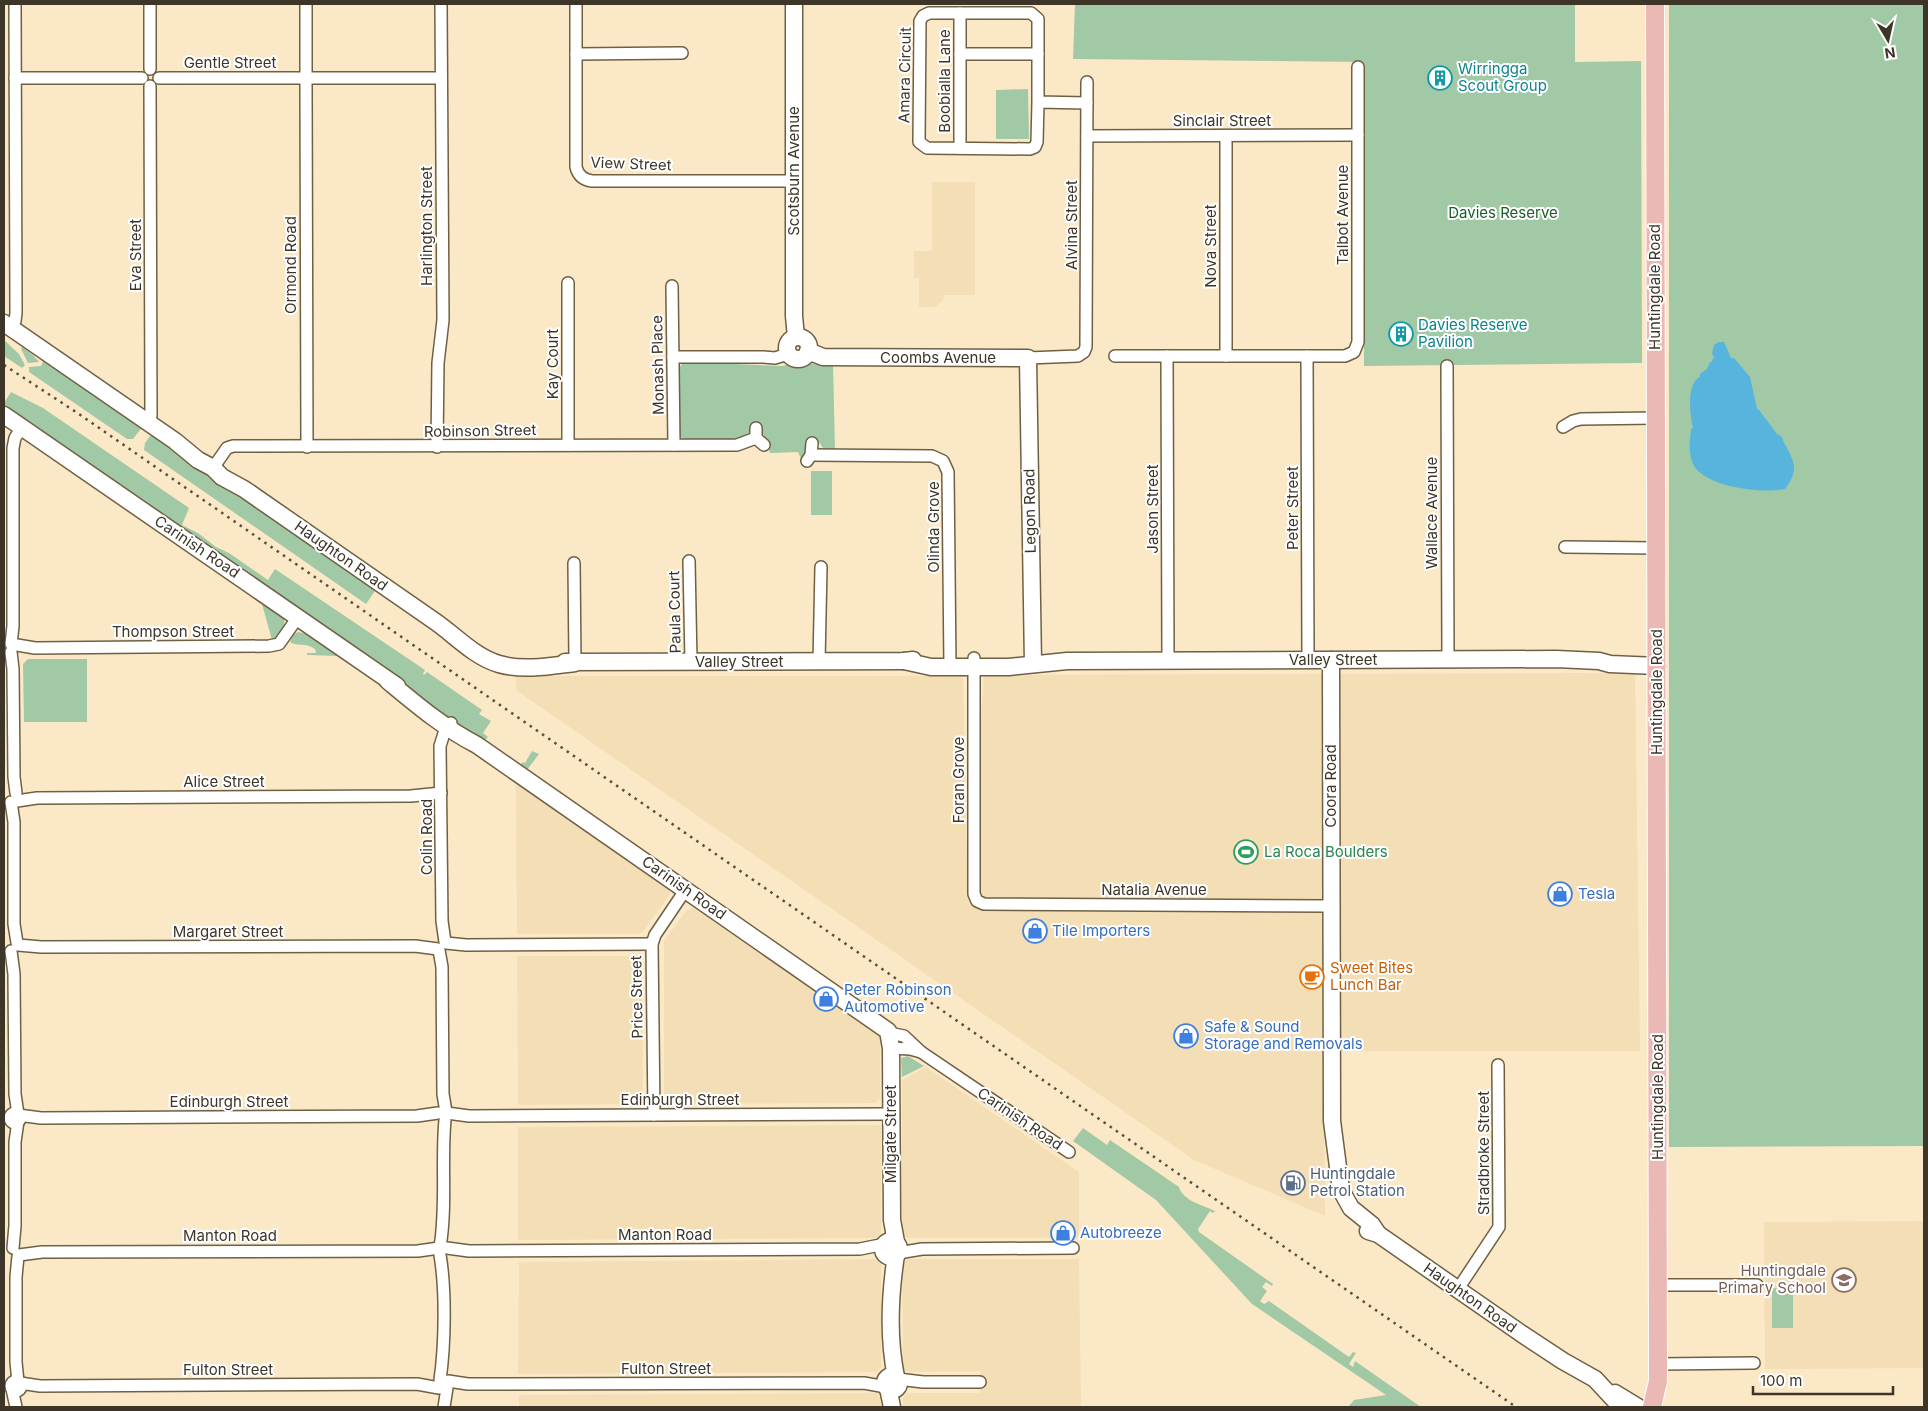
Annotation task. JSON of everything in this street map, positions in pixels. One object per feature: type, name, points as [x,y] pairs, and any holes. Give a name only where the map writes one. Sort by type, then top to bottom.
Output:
[{"type":"main road","name":"Huntingdale Road","points":[[1650,1406],[1658,1372],[1655,4]]},
{"type":"street","points":[[7,326],[15,321],[16,313],[15,4]]},
{"type":"street","name":"Eva Street","points":[[146,422],[151,416],[150,4]]},
{"type":"street","name":"Ormond Road","points":[[306,4],[306,447]]},
{"type":"street","name":"Harlington Street","points":[[437,447],[438,363],[443,320],[441,4]]},
{"type":"street","name":"View Street","points":[[576,4],[576,167],[578,173],[584,179],[592,181],[794,181]]},
{"type":"street","name":"Scotsburn Avenue","points":[[794,4],[794,316],[796,337]]},
{"type":"street","name":"Amara Circuit","points":[[929,13],[960,13],[1031,13],[1036,15],[1038,19],[1038,142],[1035,147],[1030,149],[927,148],[919,142],[920,21],[923,16],[929,13]]},
{"type":"street","name":"Boobialla Lane","points":[[960,13],[960,148]]},
{"type":"street","points":[[576,54],[682,53]]},
{"type":"street","points":[[960,54],[1038,54]]},
{"type":"street","name":"Talbot Avenue","points":[[1307,356],[1345,356],[1354,352],[1358,342],[1358,67]]},
{"type":"street","name":"Gentle Street","points":[[15,78],[441,78]]},
{"type":"street","name":"Alvina Street","points":[[1069,357],[1081,354],[1086,348],[1087,342],[1087,82]]},
{"type":"street","points":[[1038,102],[1087,103]]},
{"type":"street","name":"Sinclair Street","points":[[1087,136],[1358,135]]},
{"type":"street","name":"Nova Street","points":[[1226,136],[1226,356]]},
{"type":"street","name":"Kay Court","points":[[568,283],[568,446]]},
{"type":"street","name":"Monash Place","points":[[672,286],[674,445]]},
{"type":"street","name":"Haughton Road","points":[[7,326],[146,422],[175,441],[186,444],[215,464],[244,489],[438,624],[456,632],[503,662]]},
{"type":"street","points":[[796,337],[806,341],[808,351],[801,358],[794,358],[788,354],[788,344],[796,337]]},
{"type":"street","name":"Coombs Avenue","points":[[808,351],[822,358],[1069,357]]},
{"type":"street","points":[[674,357],[775,358],[788,354]]},
{"type":"street","points":[[1115,356],[1307,356]]},
{"type":"street","name":"Jason Street","points":[[1167,356],[1168,661]]},
{"type":"street","name":"Peter Street","points":[[1307,356],[1308,660]]},
{"type":"street","name":"Legon Road","points":[[1028,358],[1032,661]]},
{"type":"street","name":"Wallace Avenue","points":[[1447,366],[1448,660]]},
{"type":"street","name":"Carinish Road","points":[[4,415],[298,617],[452,728],[879,1023],[890,1040],[921,1052],[1069,1152]]},
{"type":"street","points":[[1563,426],[1573,421],[1581,420],[1656,418]]},
{"type":"street","points":[[16,1407],[13,1386],[16,1362],[16,1277],[13,1252],[15,1226],[15,1142],[12,1118],[15,1094],[12,948],[14,924],[14,822],[12,798],[14,777],[11,648],[13,626],[8,498],[13,459],[26,430]]},
{"type":"street","name":"Robinson Street","points":[[215,464],[230,447],[737,445],[759,437]]},
{"type":"street","name":"Olinda Grove","points":[[812,443],[809,458],[932,456],[943,461],[948,472],[950,661]]},
{"type":"street","points":[[1564,547],[1656,548]]},
{"type":"street","name":"Paula Court","points":[[689,561],[691,662]]},
{"type":"street","points":[[574,563],[575,662]]},
{"type":"street","points":[[819,662],[821,567]]},
{"type":"street","name":"Thompson Street","points":[[11,648],[269,646],[279,644],[298,617]]},
{"type":"street","name":"Valley Street","points":[[503,662],[950,661],[974,663],[1000,659],[1032,661],[1051,657],[1067,661],[1448,660],[1599,661],[1610,664],[1657,661]]},
{"type":"street","name":"Coora Road","points":[[1331,660],[1332,1122],[1335,1191]]},
{"type":"street","name":"Foran Grove","points":[[974,663],[974,894],[977,901]]},
{"type":"street","name":"Colin Road","points":[[443,1407],[441,753],[452,728]]},
{"type":"street","name":"Alice Street","points":[[12,798],[441,797]]},
{"type":"street","name":"Price Street","points":[[654,1115],[652,944],[655,936],[686,890]]},
{"type":"street","name":"Natalia Avenue","points":[[977,901],[984,904],[1331,906]]},
{"type":"street","name":"Margaret Street","points":[[12,948],[652,944]]},
{"type":"street","name":"Milgate Street","points":[[890,1040],[892,1407]]},
{"type":"street","name":"Stradbroke Street","points":[[1458,1289],[1499,1227],[1498,1065]]},
{"type":"street","name":"Edinburgh Street","points":[[12,1118],[891,1114]]},
{"type":"street","name":"Haughton Road","points":[[1335,1191],[1351,1208],[1372,1225],[1378,1234],[1562,1361],[1598,1382],[1621,1407]]},
{"type":"street","name":"Manton Road","points":[[13,1252],[1073,1248]]},
{"type":"street","points":[[1658,1285],[1757,1284]]},
{"type":"street","name":"Haughton Road","points":[[1562,1361],[1607,1407]]},
{"type":"street","points":[[1658,1372],[1754,1363]]},
{"type":"street","name":"Fulton Street","points":[[13,1386],[980,1382]]},
{"type":"street","points":[[1598,1382],[1630,1404],[1650,1406]]},
{"type":"shaded area","points":[[932,182],[975,182],[975,295],[944,295],[944,299],[935,307],[919,307],[919,278],[914,278],[914,251],[932,251]]},
{"type":"shaded area","points":[[1635,674],[1640,1051],[1324,1051],[1325,1216],[1194,1160],[516,690],[516,676],[963,676],[968,906],[984,675]]},
{"type":"shaded area","points":[[516,784],[669,889],[670,894],[643,932],[638,934],[517,934]]},
{"type":"shaded area","points":[[693,908],[878,1034],[880,1040],[880,1099],[876,1103],[668,1104],[664,1100],[664,941],[687,910]]},
{"type":"shaded area","points":[[517,956],[637,956],[642,960],[643,1100],[639,1104],[518,1105]]},
{"type":"shaded area","points":[[926,1067],[1079,1172],[1079,1238],[907,1238],[902,1233],[902,1080]]},
{"type":"shaded area","points":[[881,1125],[881,1234],[877,1238],[518,1240],[518,1127]]},
{"type":"shaded area","name":"Huntingdale Primary School","points":[[1924,1221],[1924,1368],[1765,1369],[1764,1222]]},
{"type":"shaded area","points":[[877,1259],[881,1264],[881,1367],[877,1372],[518,1374],[519,1262]]},
{"type":"shaded area","points":[[907,1259],[1079,1259],[1081,1407],[903,1407],[903,1398],[907,1393],[980,1393],[980,1371],[907,1372],[903,1368],[902,1263]]},
{"type":"shaded area","points":[[877,1393],[882,1398],[882,1407],[519,1407],[519,1395]]},
{"type":"green space","name":"Davies Reserve","points":[[1075,4],[1575,4],[1575,62],[1641,61],[1642,363],[1364,366],[1363,62],[1073,59]]},
{"type":"green space","points":[[1669,4],[1924,4],[1924,1146],[1669,1147]]},
{"type":"green space","points":[[1028,89],[1029,139],[996,139],[996,90]]},
{"type":"green space","points":[[4,340],[19,354],[25,365],[22,368],[4,356]]},
{"type":"green space","points":[[22,347],[39,362],[28,363],[21,349]]},
{"type":"green space","points":[[37,354],[143,426],[133,439],[127,439],[29,372],[29,367],[41,366],[43,362]]},
{"type":"green space","points":[[688,362],[782,366],[794,363],[833,364],[835,451],[823,448],[816,438],[806,440],[807,449],[802,461],[798,452],[770,453],[760,425],[751,426],[748,435],[735,440],[686,440],[679,436],[678,369],[682,364]]},
{"type":"green space","points":[[11,392],[43,408],[189,508],[182,525],[198,533],[216,547],[229,553],[268,580],[275,569],[425,670],[424,675],[427,672],[482,710],[479,714],[491,721],[483,733],[488,737],[480,739],[302,613],[4,409],[4,403]]},
{"type":"green space","points":[[153,432],[377,588],[366,604],[144,450],[145,443]]},
{"type":"green space","points":[[811,471],[832,471],[832,515],[811,515]]},
{"type":"green space","points":[[251,595],[284,619],[283,629],[275,639],[272,640],[262,604],[251,597]]},
{"type":"green space","points":[[298,632],[307,634],[340,656],[342,660],[338,656],[307,655],[307,653],[316,653],[315,649],[290,642],[293,635]]},
{"type":"green space","points":[[28,659],[87,659],[87,722],[24,722],[23,664]]},
{"type":"green space","points":[[532,751],[539,754],[527,770],[520,765],[523,762],[525,763]]},
{"type":"green space","points":[[908,1056],[924,1066],[902,1077],[901,1058]]},
{"type":"green space","points":[[1083,1128],[1107,1145],[1110,1140],[1179,1187],[1181,1192],[1189,1199],[1215,1211],[1213,1213],[1210,1211],[1198,1229],[1199,1232],[1273,1284],[1272,1286],[1266,1282],[1262,1287],[1267,1291],[1260,1301],[1264,1304],[1269,1301],[1349,1357],[1353,1352],[1356,1353],[1349,1364],[1353,1367],[1355,1361],[1421,1407],[1348,1407],[1354,1400],[1386,1395],[1252,1304],[1156,1200],[1073,1141]]},
{"type":"green space","points":[[1772,1288],[1793,1288],[1793,1328],[1772,1328]]},
{"type":"water","points":[[1724,342],[1731,358],[1734,358],[1750,377],[1757,409],[1777,434],[1781,436],[1792,457],[1793,474],[1785,489],[1762,490],[1734,487],[1709,478],[1699,472],[1693,464],[1690,455],[1691,429],[1693,428],[1690,408],[1691,392],[1700,374],[1707,369],[1710,362],[1715,358],[1712,354],[1714,345]]},
{"type":"railway","points":[[4,365],[76,412],[1516,1407]]},
{"type":"place","name":"Wirringga Scout Group","points":[[1440,78]]},
{"type":"place","name":"Davies Reserve Pavilion","points":[[1401,334]]},
{"type":"place","name":"La Roca Boulders","points":[[1246,852]]},
{"type":"place","name":"Tesla","points":[[1560,894]]},
{"type":"place","name":"Tile Importers","points":[[1035,931]]},
{"type":"place","name":"Sweet Bites Lunch Bar","points":[[1312,977]]},
{"type":"place","name":"Peter Robinson Automotive","points":[[826,999]]},
{"type":"place","name":"Safe & Sound Storage and Removals","points":[[1186,1036]]},
{"type":"place","name":"Huntingdale Petrol Station","points":[[1293,1183]]},
{"type":"place","name":"Autobreeze","points":[[1063,1233]]},
{"type":"place","name":"Huntingdale Primary School","points":[[1844,1280]]}]
